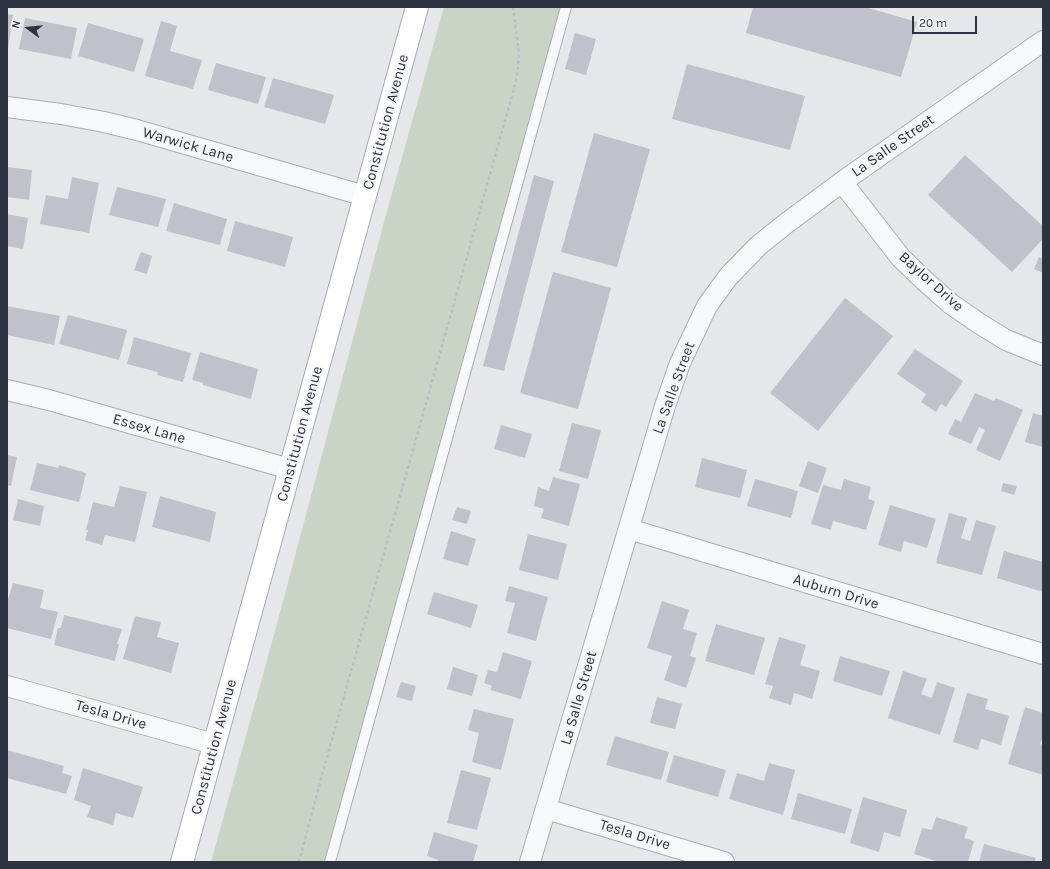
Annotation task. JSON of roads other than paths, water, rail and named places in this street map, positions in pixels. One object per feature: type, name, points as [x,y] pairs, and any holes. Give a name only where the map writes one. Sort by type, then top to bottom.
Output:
[{"type":"main road","name":"Constitution Avenue","points":[[182,862],[418,7]]},
{"type":"street","name":"La Salle Street","points":[[530,862],[677,371],[707,306],[728,277],[758,246],[842,182],[1043,41]]},
{"type":"street","name":"Warwick Lane","points":[[7,107],[97,121],[137,130],[365,196]]},
{"type":"street","name":"Baylor Drive","points":[[842,182],[901,258],[941,296],[974,320],[1006,340],[1043,355]]},
{"type":"street","name":"Essex Lane","points":[[7,390],[49,400],[290,469]]},
{"type":"street","name":"Auburn Drive","points":[[629,529],[1043,654]]},
{"type":"street","name":"Tesla Drive","points":[[7,686],[214,744]]},
{"type":"street","name":"Tesla Drive","points":[[546,809],[724,862]]},
{"type":"lane","points":[[330,862],[566,7]]}]
